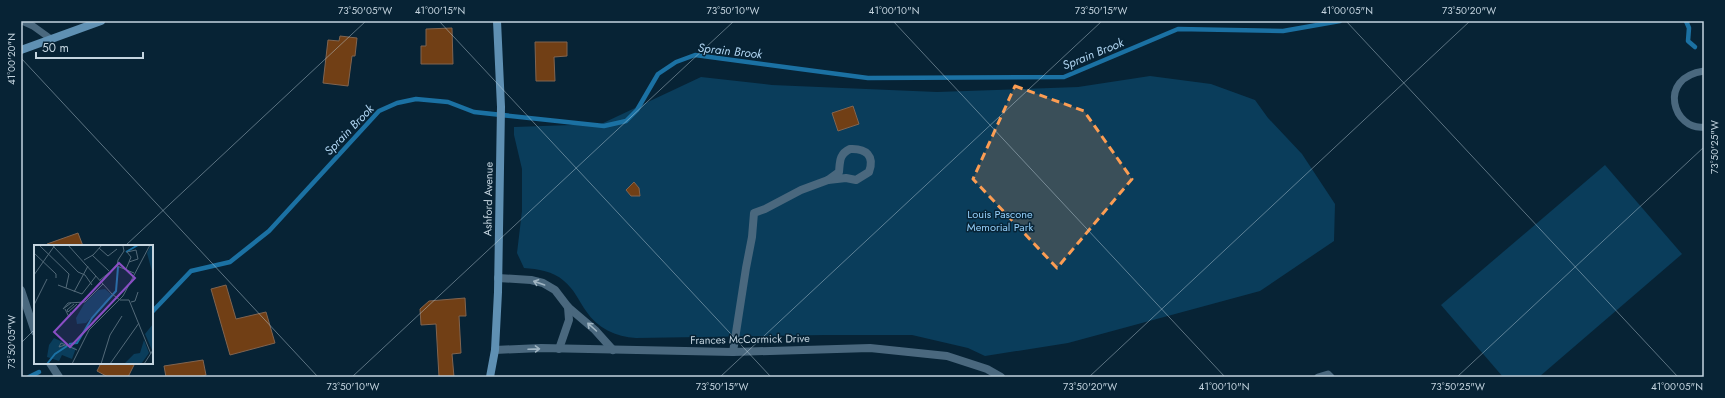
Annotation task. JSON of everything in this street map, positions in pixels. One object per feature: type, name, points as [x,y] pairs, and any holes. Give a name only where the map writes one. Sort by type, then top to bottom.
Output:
[{"type":"main road","points":[[21,50],[101,21]]},
{"type":"main road","name":"Ashford Avenue","points":[[490,377],[495,350],[501,127],[497,21]]},
{"type":"street","points":[[733,352],[752,237],[754,213],[766,209],[801,190],[828,180],[846,178],[856,180],[864,177],[871,168],[868,154],[858,148],[845,151],[840,157],[839,172],[828,180]]},
{"type":"street","points":[[498,278],[531,280],[543,283],[555,290],[568,307],[595,330],[613,350]]},
{"type":"street","points":[[21,290],[34,329]]},
{"type":"street","points":[[559,349],[569,320],[568,307]]},
{"type":"street","name":"Frances McCormick Drive","points":[[495,350],[559,349],[733,352],[870,348],[946,356],[987,369],[1001,377]]},
{"type":"street","points":[[51,364],[60,377]]},
{"type":"lane","points":[[22,21],[33,26],[51,39]]},
{"type":"lane","points":[[1704,71],[1692,73],[1683,79],[1675,91],[1674,104],[1680,116],[1690,124],[1704,127]]},
{"type":"lane","points":[[1318,377],[1328,374],[1331,377]]},
{"type":"highlighted area","points":[[1015,86],[1084,111],[1132,179],[1057,268],[973,179]]},
{"type":"green space","name":"Louis Pascone Memorial Park","points":[[1150,76],[1211,84],[1255,100],[1268,118],[1302,154],[1335,204],[1334,241],[1260,291],[1068,343],[985,356],[968,348],[912,335],[636,338],[621,336],[601,327],[590,317],[568,284],[555,275],[545,271],[524,268],[517,253],[522,211],[522,169],[514,135],[514,127],[601,124],[701,77],[772,85],[937,92],[1078,87]]},
{"type":"green space","points":[[1605,165],[1682,254],[1539,377],[1503,377],[1441,305]]},
{"type":"building","points":[[452,28],[453,64],[421,64],[421,46],[426,46],[426,29]]},
{"type":"building","points":[[340,36],[357,38],[355,56],[352,56],[348,86],[323,83],[328,40],[339,41]]},
{"type":"building","points":[[535,42],[567,42],[567,56],[554,57],[555,81],[536,81]]},
{"type":"building","points":[[853,106],[859,124],[838,131],[832,113]]},
{"type":"building","points":[[634,182],[639,188],[640,196],[631,196],[626,190]]},
{"type":"building","points":[[78,233],[83,245],[47,245]]},
{"type":"building","points":[[226,285],[236,319],[266,312],[275,343],[230,355],[211,289]]},
{"type":"building","points":[[465,298],[466,316],[459,316],[461,353],[452,354],[454,377],[439,377],[436,324],[421,325],[420,309],[429,301]]},
{"type":"building","points":[[203,360],[206,375],[198,377],[166,377],[164,366]]},
{"type":"building","points":[[100,364],[134,364],[128,377],[108,377],[97,371]]},
{"type":"waterway","name":"Sprain Brook","points":[[153,311],[191,271],[230,262],[269,231],[379,111],[397,103],[416,99],[448,102],[474,112],[604,126],[626,121],[637,110],[658,74],[676,62],[695,55],[868,78],[1064,77],[1178,29],[1283,31],[1340,21]]},
{"type":"waterway","name":"Sprain Brook","points":[[1686,21],[1689,28],[1688,41],[1695,47]]},
{"type":"waterway","name":"Sprain Brook","points":[[29,377],[39,372]]}]
